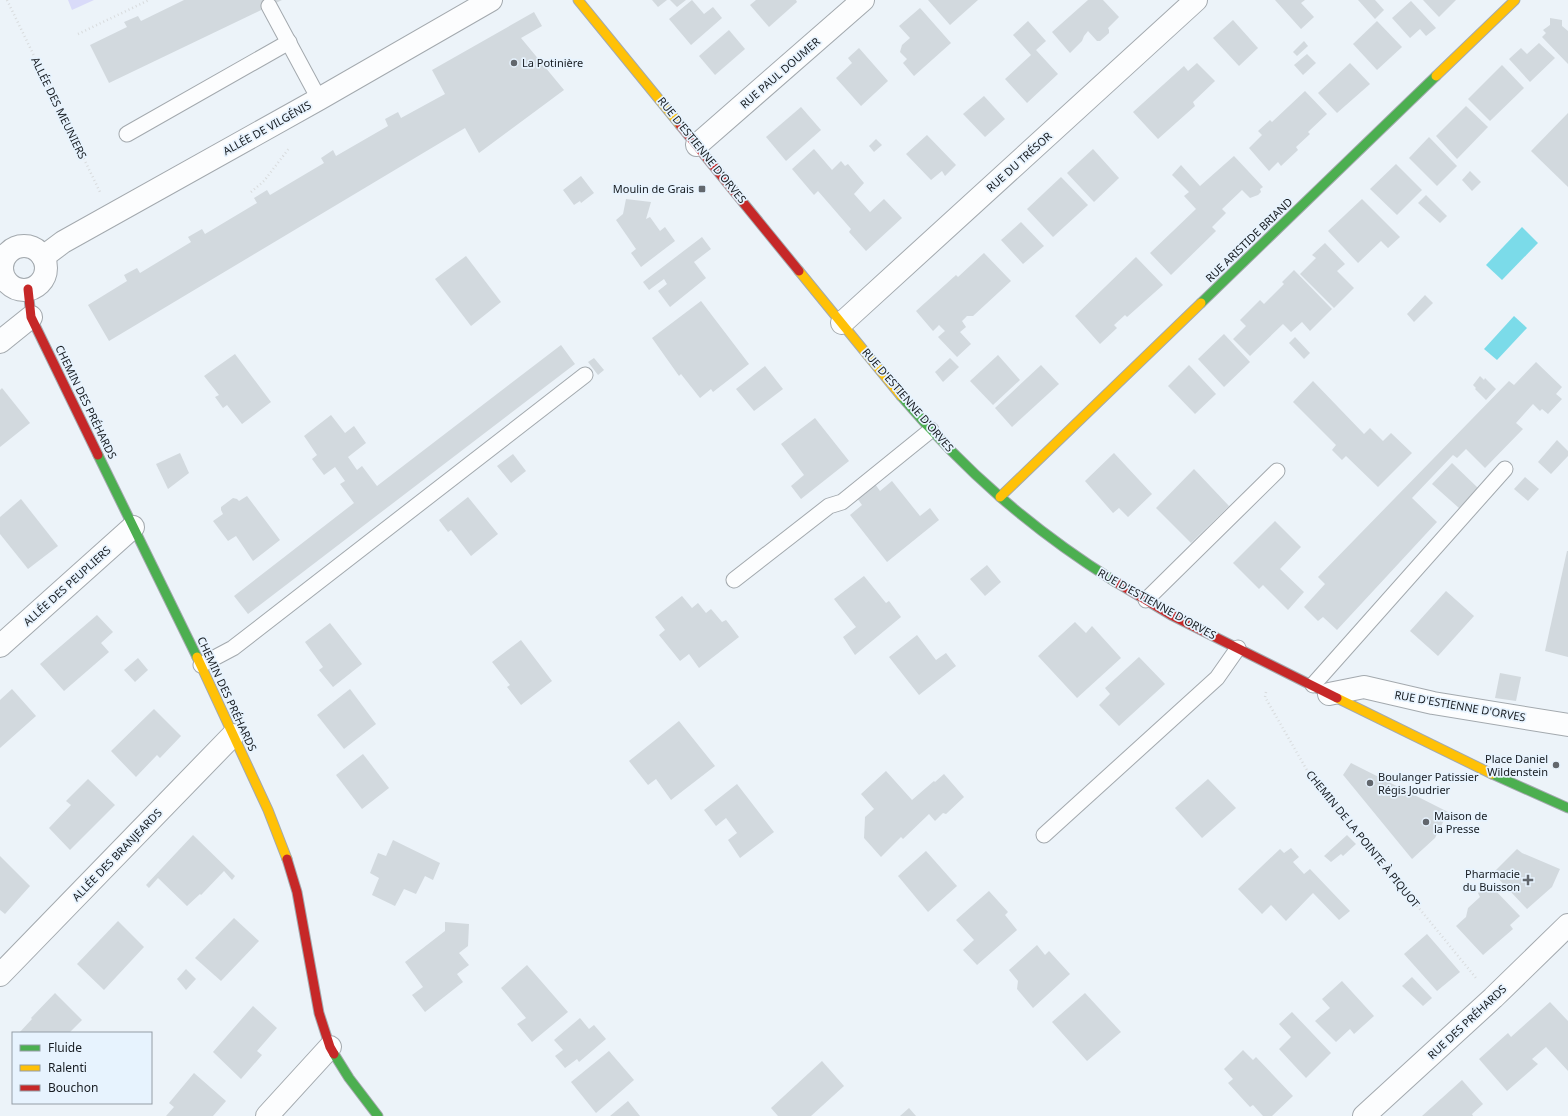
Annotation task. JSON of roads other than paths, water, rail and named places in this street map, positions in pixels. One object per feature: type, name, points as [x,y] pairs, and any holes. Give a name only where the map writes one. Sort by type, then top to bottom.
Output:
[{"type":"street","name":"ALLÉE DE VILGÉNIS","points":[[43,257],[63,242],[319,99],[492,0]]},
{"type":"street","name":"RUE D'ESTIENNE D'ORVES","points":[[578,0],[885,376],[931,430],[1000,497],[1044,534],[1086,563],[1171,615],[1466,762],[1568,808]]},
{"type":"street","name":"RUE PAUL DOUMER","points":[[697,145],[863,0]]},
{"type":"street","name":"RUE DU TRÉSOR","points":[[842,323],[1196,0]]},
{"type":"street","name":"RUE ARISTIDE BRIAND","points":[[1000,497],[1516,0]]},
{"type":"street","points":[[29,246],[35,249],[43,257],[45,264],[44,277],[40,283],[28,289],[16,288],[7,281],[4,275],[4,249],[29,246]]},
{"type":"street","name":"CHEMIN DES PRÉHARDS","points":[[28,289],[30,317],[200,665],[268,810],[290,863],[297,892],[319,1013],[330,1047],[349,1078],[378,1116]]},
{"type":"street","points":[[0,342],[30,317]]},
{"type":"street","name":"ALLÉE DES PEUPLIERS","points":[[0,646],[133,527]]},
{"type":"street","name":"RUE D'ESTIENNE D'ORVES","points":[[1321,690],[1364,687],[1433,703],[1568,725]]},
{"type":"street","name":"ALLÉE DES BRANJEARDS","points":[[0,975],[233,736]]},
{"type":"street","name":"RUE DES PRÉHARDS","points":[[1364,1116],[1494,998],[1568,925]]},
{"type":"street","points":[[268,1116],[330,1047]]},
{"type":"lane","points":[[269,6],[319,99]]},
{"type":"lane","points":[[127,134],[289,42]]},
{"type":"lane","points":[[200,665],[233,648],[585,375]]},
{"type":"lane","points":[[734,580],[829,506],[842,502],[931,430]]},
{"type":"lane","points":[[1321,690],[1505,469]]},
{"type":"lane","points":[[1146,600],[1277,471]]},
{"type":"lane","points":[[1044,834],[1217,678],[1238,648]]},
{"type":"water","points":[[1522,227],[1538,243],[1502,280],[1486,265]]},
{"type":"water","points":[[1514,316],[1527,328],[1497,360],[1484,349]]},
{"type":"place","name":"La Potinière","points":[[514,63]]},
{"type":"place","name":"Moulin de Grais","points":[[702,189]]},
{"type":"place","name":"Place Daniel Wildenstein","points":[[1556,765]]},
{"type":"place","name":"Boulanger Patissier Régis Joudrier","points":[[1370,783]]},
{"type":"place","name":"Maison de la Presse","points":[[1426,822]]},
{"type":"place","name":"Pharmacie du Buisson","points":[[1528,880]]}]
